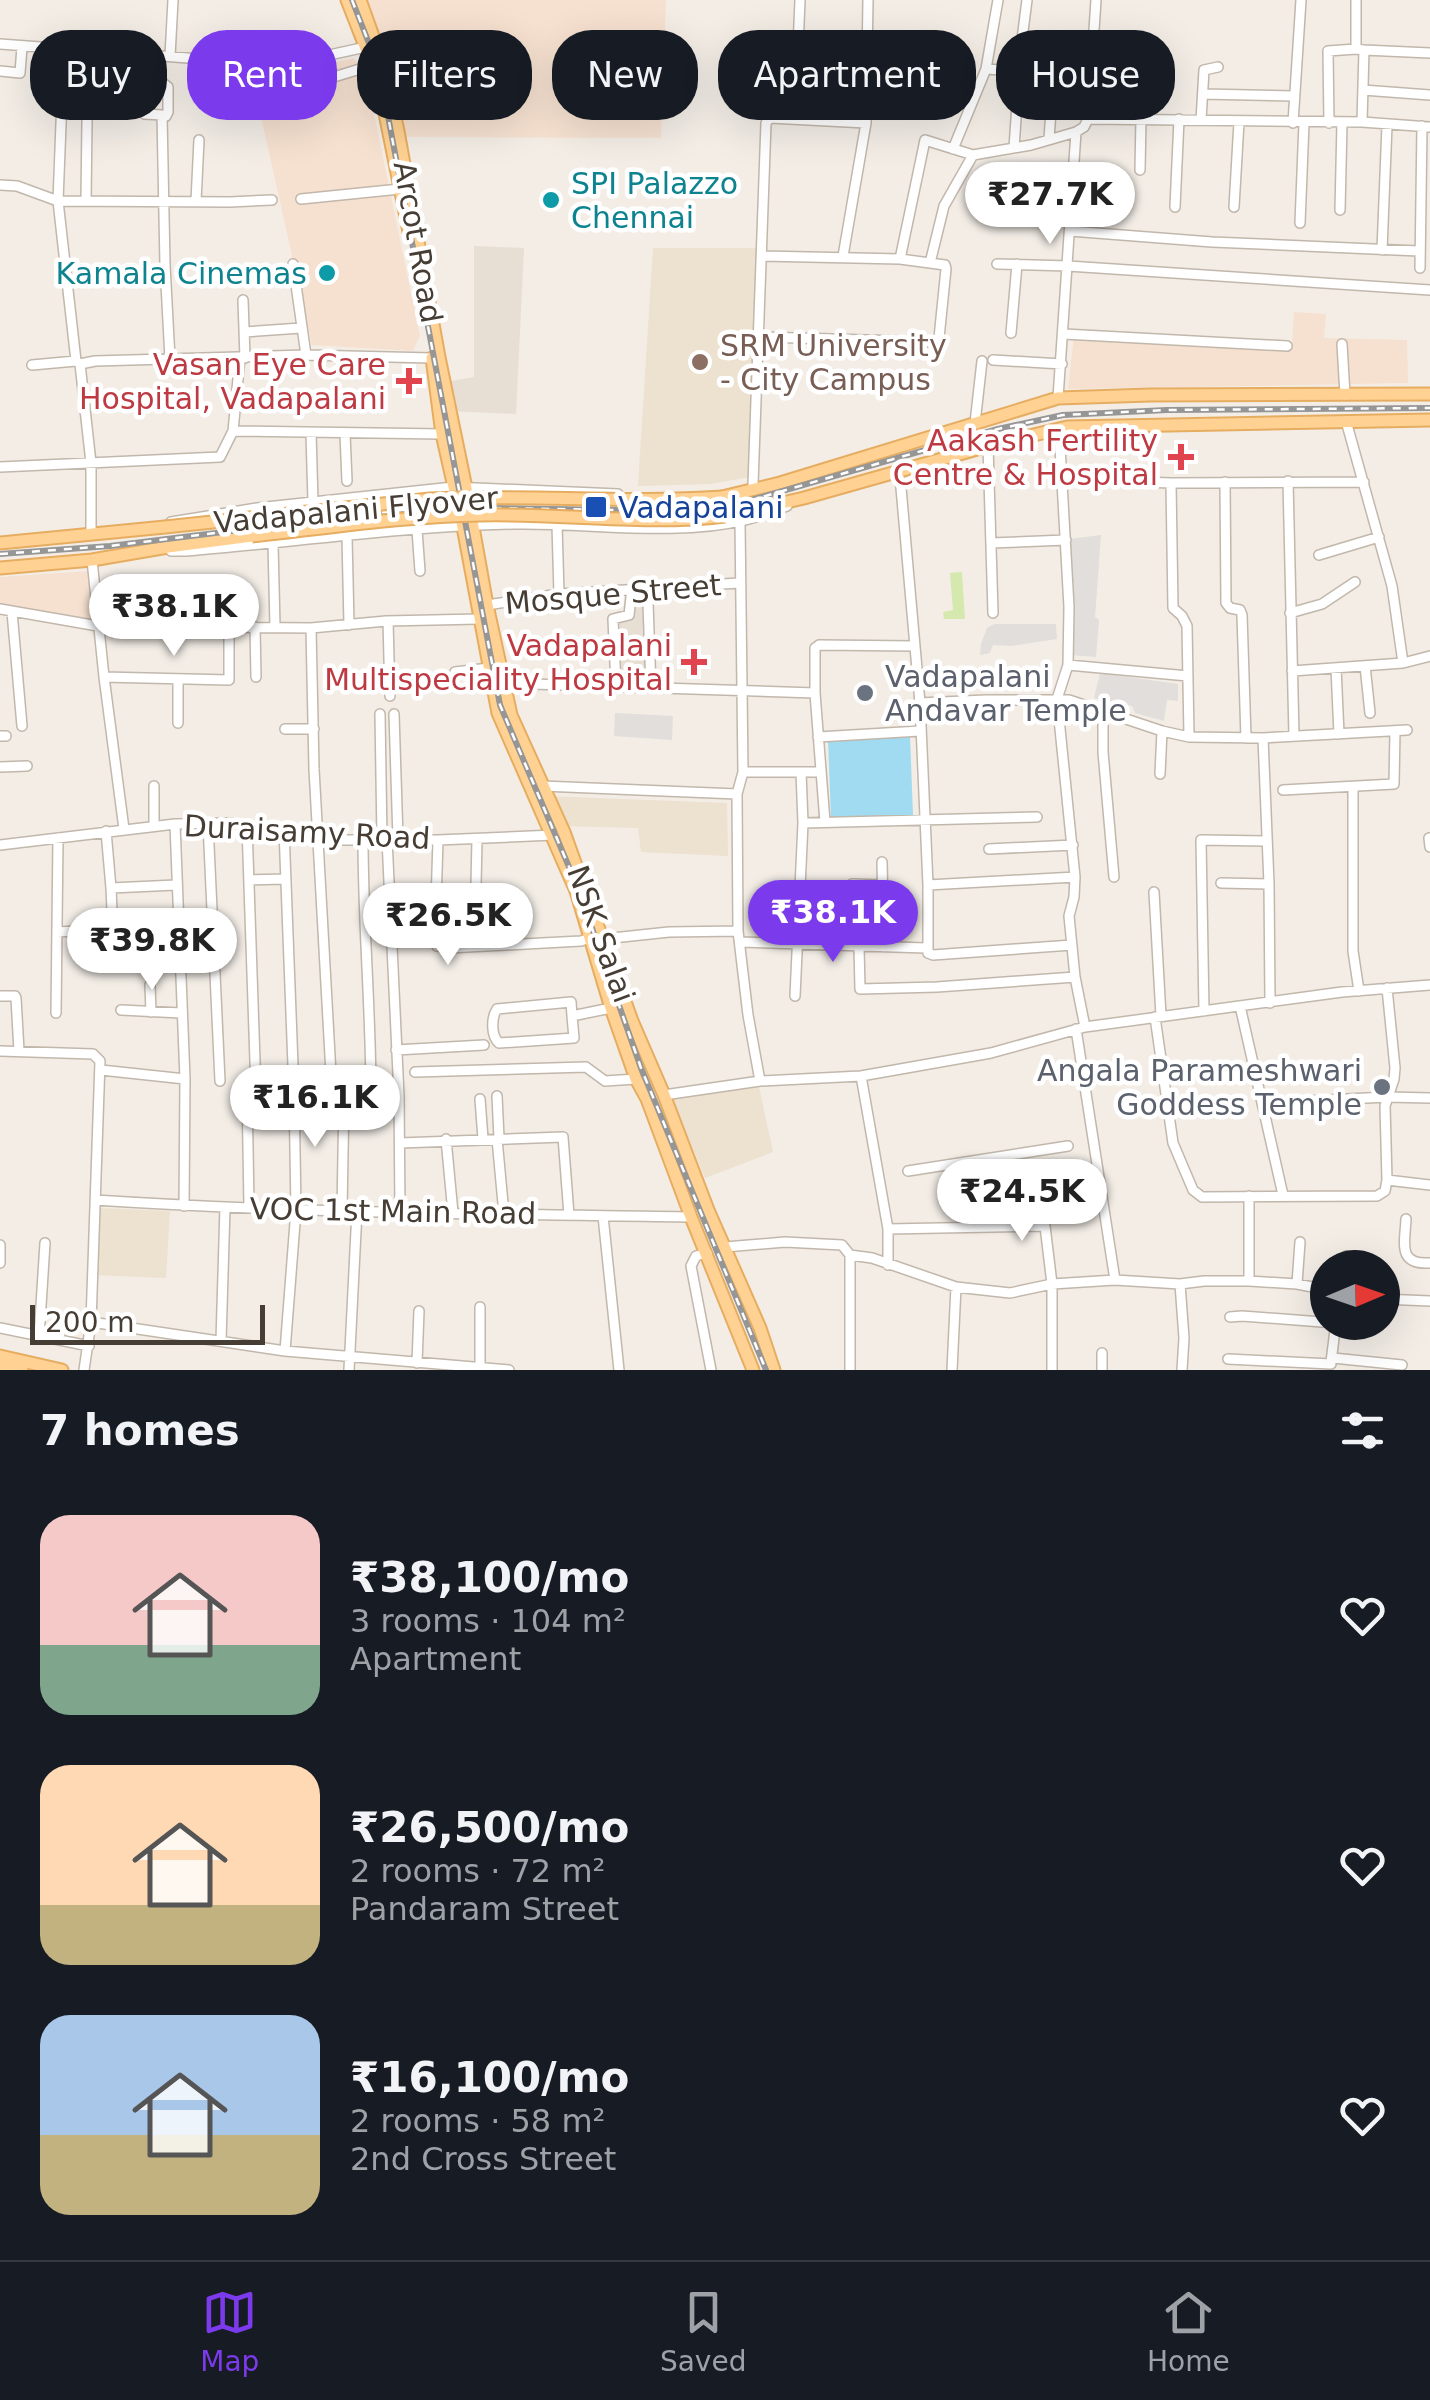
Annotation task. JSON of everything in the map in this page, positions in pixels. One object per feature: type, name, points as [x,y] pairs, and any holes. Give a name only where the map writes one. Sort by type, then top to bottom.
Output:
[{"type":"main road","name":"Arcot Road","points":[[348,0],[359,30]]},
{"type":"main road","name":"Arcot Road","points":[[360,0],[383,64],[460,487]]},
{"type":"main road","name":"Arcot Road","points":[[386,120],[414,241]]},
{"type":"main road","name":"Arcot Road","points":[[429,323],[442,434],[460,487]]},
{"type":"main road","name":"Vadapalani Flyover","points":[[0,543],[411,500],[474,496],[672,501],[722,497],[1058,398],[1430,394]]},
{"type":"main road","points":[[1292,395],[1292,422]]},
{"type":"main road","name":"Vadapalani Flyover","points":[[0,568],[428,517],[700,519],[750,512],[1058,428],[1430,420]]},
{"type":"main road","points":[[460,487],[479,619],[498,713],[558,834]]},
{"type":"main road","name":"NSK Salai","points":[[468,527],[511,715],[542,786],[597,939],[760,1328],[774,1370]]},
{"type":"main road","points":[[597,939],[611,1008],[636,1078],[753,1370]]},
{"type":"main road","points":[[630,1060],[647,1055]]},
{"type":"main road","points":[[0,1356],[62,1370]]},
{"type":"main road","points":[[0,1365],[22,1370]]},
{"type":"street","points":[[170,56],[173,0]]},
{"type":"street","points":[[799,30],[800,0]]},
{"type":"street","points":[[843,256],[866,123],[868,0]]},
{"type":"street","points":[[952,150],[986,68],[998,0]]},
{"type":"street","points":[[1023,30],[1027,0]]},
{"type":"street","points":[[1094,30],[1096,0]]},
{"type":"street","points":[[1300,0],[1294,96],[1300,223]]},
{"type":"street","points":[[1356,0],[1362,122]]},
{"type":"street","points":[[0,44],[30,47]]},
{"type":"street","points":[[0,71],[20,72],[22,47]]},
{"type":"street","points":[[167,56],[296,62],[357,49]]},
{"type":"street","points":[[1329,123],[1328,52],[1360,49],[1430,53]]},
{"type":"street","points":[[1200,120],[1204,70],[1218,67]]},
{"type":"street","points":[[986,68],[996,69]]},
{"type":"street","points":[[1363,90],[1430,95]]},
{"type":"street","points":[[1203,94],[1294,96]]},
{"type":"street","points":[[1175,119],[1426,127],[1420,268]]},
{"type":"street","points":[[1175,206],[1179,119]]},
{"type":"street","points":[[61,120],[58,201],[91,463],[91,534]]},
{"type":"street","points":[[86,201],[87,120]]},
{"type":"street","points":[[162,120],[170,360]]},
{"type":"street","points":[[753,484],[768,120]]},
{"type":"street","points":[[823,120],[866,123]]},
{"type":"street","points":[[1014,148],[1016,120]]},
{"type":"street","points":[[1049,139],[1050,120]]},
{"type":"street","points":[[900,259],[925,140],[973,155],[1076,132],[1088,120]]},
{"type":"street","points":[[1140,170],[1141,120]]},
{"type":"street","points":[[1234,208],[1239,122]]},
{"type":"street","points":[[1340,210],[1342,123]]},
{"type":"street","points":[[1382,250],[1387,124]]},
{"type":"street","points":[[1058,398],[1076,132]]},
{"type":"street","points":[[196,201],[199,140]]},
{"type":"street","points":[[930,263],[944,206],[973,155]]},
{"type":"street","points":[[0,186],[17,186],[58,201],[272,200]]},
{"type":"street","points":[[300,199],[400,189]]},
{"type":"street","points":[[1000,209],[1072,209]]},
{"type":"street","points":[[1070,231],[1212,242],[1419,250]]},
{"type":"street","points":[[760,337],[936,342],[940,338],[945,266],[900,259],[762,256]]},
{"type":"street","points":[[293,264],[306,355]]},
{"type":"street","points":[[997,264],[1430,290]]},
{"type":"street","points":[[1011,333],[1017,264]]},
{"type":"street","points":[[0,468],[220,457],[233,431],[244,332],[242,300]]},
{"type":"street","points":[[244,332],[302,328]]},
{"type":"street","points":[[1064,334],[1287,346]]},
{"type":"street","points":[[1342,344],[1345,395]]},
{"type":"street","points":[[32,366],[306,355],[432,358]]},
{"type":"street","points":[[975,422],[988,360],[1062,364]]},
{"type":"street","points":[[1346,421],[1392,586],[1403,662]]},
{"type":"street","points":[[1058,428],[1069,607],[1068,664],[1057,698],[1075,877],[1069,916],[1114,1280]]},
{"type":"street","points":[[233,431],[442,434]]},
{"type":"street","points":[[311,433],[312,502]]},
{"type":"street","points":[[345,434],[347,481]]},
{"type":"street","points":[[988,446],[993,612]]},
{"type":"street","points":[[898,472],[920,703],[927,950]]},
{"type":"street","points":[[151,527],[184,518],[460,487],[659,496],[722,492],[799,476]]},
{"type":"street","points":[[1061,479],[1364,482]]},
{"type":"street","points":[[1288,481],[1294,736]]},
{"type":"street","points":[[1171,482],[1174,608],[1187,626],[1188,737]]},
{"type":"street","points":[[1224,482],[1226,603],[1242,615],[1246,738]]},
{"type":"street","points":[[513,524],[514,489]]},
{"type":"street","points":[[360,498],[363,535]]},
{"type":"street","points":[[154,550],[186,551],[513,524],[666,528],[740,522],[804,498]]},
{"type":"street","points":[[740,522],[743,772],[736,794],[740,937],[760,1081]]},
{"type":"street","points":[[556,526],[559,594]]},
{"type":"street","points":[[416,530],[420,572]]},
{"type":"street","points":[[346,537],[349,625]]},
{"type":"street","points":[[1319,555],[1379,538]]},
{"type":"street","points":[[991,543],[1066,540]]},
{"type":"street","points":[[273,544],[275,628]]},
{"type":"street","points":[[92,560],[124,829]]},
{"type":"street","name":"Mosque Street","points":[[486,605],[559,594],[739,582]]},
{"type":"street","points":[[1290,613],[1322,604],[1356,582]]},
{"type":"street","points":[[182,587],[183,626]]},
{"type":"street","points":[[616,686],[613,618],[629,615],[631,597],[645,596],[651,688]]},
{"type":"street","points":[[0,609],[98,626],[311,628],[479,619]]},
{"type":"street","points":[[12,612],[22,726]]},
{"type":"street","points":[[388,621],[390,696]]},
{"type":"street","points":[[104,677],[229,680],[229,627]]},
{"type":"street","points":[[255,627],[256,677]]},
{"type":"street","points":[[311,628],[332,1092]]},
{"type":"street","points":[[825,822],[815,648],[914,646]]},
{"type":"street","points":[[1292,672],[1430,656]]},
{"type":"street","points":[[1068,664],[1188,676]]},
{"type":"street","points":[[1366,666],[1370,713]]},
{"type":"street","points":[[455,672],[488,668]]},
{"type":"street","points":[[1336,668],[1339,734]]},
{"type":"street","points":[[178,679],[178,723]]},
{"type":"street","points":[[504,683],[815,693]]},
{"type":"street","points":[[920,703],[1057,698],[1188,737],[1263,738],[1407,730]]},
{"type":"street","points":[[1104,712],[1103,752],[1114,877]]},
{"type":"street","points":[[380,714],[389,839],[400,1213]]},
{"type":"street","points":[[389,839],[394,714]]},
{"type":"street","points":[[285,729],[314,728]]},
{"type":"street","points":[[818,737],[920,730]]},
{"type":"street","points":[[1283,790],[1394,784],[1394,731]]},
{"type":"street","points":[[1160,774],[1162,732]]},
{"type":"street","points":[[1263,738],[1270,1003]]},
{"type":"street","points":[[0,768],[26,766]]},
{"type":"street","points":[[743,772],[820,772]]},
{"type":"street","points":[[795,996],[801,772]]},
{"type":"street","points":[[154,786],[154,826]]},
{"type":"street","points":[[542,786],[736,794]]},
{"type":"street","points":[[1353,787],[1354,951],[1358,990]]},
{"type":"street","points":[[802,823],[1038,817]]},
{"type":"street","points":[[203,823],[208,824],[220,1080]]},
{"type":"street","name":"Duraisamy Road","points":[[0,845],[203,823],[341,840],[558,834]]},
{"type":"street","points":[[175,824],[185,1079],[184,1206]]},
{"type":"street","points":[[247,826],[252,1090],[249,1207]]},
{"type":"street","points":[[284,830],[296,1210],[285,1351]]},
{"type":"street","points":[[106,832],[114,956]]},
{"type":"street","points":[[56,1013],[58,838]]},
{"type":"street","points":[[1430,838],[1430,846]]},
{"type":"street","points":[[363,839],[371,1096]]},
{"type":"street","points":[[476,885],[477,839]]},
{"type":"street","points":[[438,840],[435,935],[437,946],[449,948],[670,932],[927,950],[933,956],[1072,945]]},
{"type":"street","points":[[1204,1012],[1201,840],[1266,842]]},
{"type":"street","points":[[989,849],[1072,844]]},
{"type":"street","points":[[882,862],[884,947]]},
{"type":"street","points":[[928,884],[1075,877]]},
{"type":"street","points":[[249,880],[286,879]]},
{"type":"street","points":[[1221,883],[1269,884]]},
{"type":"street","points":[[852,884],[882,885]]},
{"type":"street","points":[[112,888],[176,886]]},
{"type":"street","points":[[1154,892],[1158,1016],[1173,1142],[1193,1190],[1202,1196],[1385,1192],[1385,1106],[1395,1068],[1387,988]]},
{"type":"street","points":[[57,932],[77,931],[84,938],[96,938]]},
{"type":"street","points":[[858,947],[860,989],[1075,977]]},
{"type":"street","points":[[664,1095],[760,1081],[861,1076],[991,1053],[1080,1028],[1358,990],[1430,984]]},
{"type":"street","points":[[150,985],[151,1012]]},
{"type":"street","points":[[0,996],[16,998],[18,1051]]},
{"type":"street","points":[[571,1002],[572,1016],[574,1038],[499,1043],[494,1037],[497,1008],[571,1002]]},
{"type":"street","points":[[1240,1006],[1283,1195]]},
{"type":"street","points":[[572,1016],[611,1008]]},
{"type":"street","points":[[121,1010],[181,1013]]},
{"type":"street","points":[[396,1050],[484,1045]]},
{"type":"street","points":[[0,1051],[93,1054],[100,1060],[91,1322],[84,1370]]},
{"type":"street","points":[[415,1072],[586,1067],[605,1081],[636,1078]]},
{"type":"street","points":[[101,1070],[185,1079]]},
{"type":"street","points":[[861,1076],[888,1228],[888,1265]]},
{"type":"street","points":[[252,1090],[399,1096]]},
{"type":"street","points":[[342,1211],[344,1096]]},
{"type":"street","points":[[497,1096],[504,1214]]},
{"type":"street","points":[[1263,1102],[1430,1098]]},
{"type":"street","points":[[480,1100],[482,1139]]},
{"type":"street","points":[[400,1143],[563,1137],[569,1215]]},
{"type":"street","points":[[446,1140],[452,1213]]},
{"type":"street","points":[[908,1171],[1068,1146]]},
{"type":"street","points":[[932,1153],[934,1167]]},
{"type":"street","points":[[1007,1157],[1011,1225]]},
{"type":"street","points":[[1387,1180],[1430,1185]]},
{"type":"street","points":[[1249,1281],[1250,1196]]},
{"type":"street","name":"VOC 1st Main Road","points":[[95,1200],[357,1212],[690,1217]]},
{"type":"street","points":[[220,1342],[225,1208]]},
{"type":"street","points":[[349,1370],[357,1212]]},
{"type":"street","points":[[603,1216],[619,1370]]},
{"type":"street","points":[[1406,1219],[1404,1250],[1409,1260],[1430,1264]]},
{"type":"street","points":[[888,1228],[1045,1226],[1052,1284],[1052,1370]]},
{"type":"street","points":[[725,1247],[785,1242],[842,1244],[850,1255],[850,1370]]},
{"type":"street","points":[[1297,1284],[1300,1242]]},
{"type":"street","points":[[39,1337],[44,1243]]},
{"type":"street","points":[[0,1245],[0,1263]]},
{"type":"street","points":[[707,1253],[696,1256],[691,1266],[711,1370]]},
{"type":"street","points":[[850,1255],[872,1258],[956,1287],[1010,1293],[1052,1284],[1114,1280],[1180,1284],[1249,1281],[1310,1287]]},
{"type":"street","points":[[1180,1284],[1182,1370]]},
{"type":"street","points":[[952,1370],[956,1287]]},
{"type":"street","points":[[1400,1299],[1430,1301]]},
{"type":"street","points":[[480,1307],[480,1368]]},
{"type":"street","points":[[417,1363],[419,1311]]},
{"type":"street","points":[[1230,1317],[1310,1321]]},
{"type":"street","points":[[91,1322],[285,1351],[436,1367],[509,1370]]},
{"type":"street","points":[[0,1328],[88,1346]]},
{"type":"street","points":[[1102,1353],[1102,1370]]},
{"type":"street","points":[[1228,1359],[1402,1365]]},
{"type":"shaded area","points":[[362,0],[666,0],[665,30],[552,30],[552,120],[662,120],[661,138],[406,137],[402,120],[532,120],[532,30],[375,30]]},
{"type":"shaded area","points":[[354,58],[357,120],[375,120],[420,336],[413,351],[312,345],[262,120],[337,120],[337,62]]},
{"type":"shaded area","points":[[474,246],[524,248],[516,414],[447,411],[446,382],[474,377]]},
{"type":"shaded area","name":"SRM University - City Campus","points":[[653,248],[757,248],[750,477],[710,484],[638,486]]},
{"type":"shaded area","points":[[1294,312],[1326,314],[1324,338],[1407,340],[1408,383],[1068,389],[1074,336],[1292,345]]},
{"type":"shaded area","points":[[1101,535],[1096,657],[1070,655],[1069,539]]},
{"type":"shaded area","points":[[89,571],[93,619],[0,605],[0,577]]},
{"type":"shaded area","points":[[630,596],[648,596],[653,678],[613,678],[611,617],[630,610]]},
{"type":"shaded area","points":[[994,624],[1056,624],[1057,639],[993,645],[990,653],[980,655],[987,628]]},
{"type":"shaded area","points":[[1100,673],[1178,684],[1178,701],[1167,700],[1164,721],[1135,713],[1132,706],[1094,698]]},
{"type":"shaded area","points":[[615,713],[673,716],[672,740],[614,736]]},
{"type":"shaded area","points":[[545,796],[727,803],[728,856],[641,852],[638,828],[558,826]]},
{"type":"shaded area","points":[[759,1087],[773,1152],[705,1178],[672,1098]]},
{"type":"shaded area","points":[[97,1208],[170,1211],[166,1278],[94,1275]]},
{"type":"green space","points":[[962,572],[965,619],[944,619],[943,612],[953,610],[950,573]]},
{"type":"water","points":[[910,736],[913,815],[831,818],[828,739]]},
{"type":"railway","points":[[352,0],[379,69],[500,705],[578,888],[641,1068],[766,1370]]},
{"type":"railway","points":[[0,554],[110,546],[402,510],[671,511],[727,507],[998,429],[1063,415],[1167,410],[1430,408]]},
{"type":"place","name":"SPI Palazzo Chennai","points":[[551,200]]},
{"type":"place","name":"Kamala Cinemas","points":[[327,273]]},
{"type":"place","name":"SRM University - City Campus","points":[[700,362]]},
{"type":"place","name":"Vasan Eye Care Hospital, Vadapalani","points":[[409,381]]},
{"type":"place","name":"Aakash Fertility Centre & Hospital","points":[[1181,457]]},
{"type":"place","name":"Vadapalani","points":[[596,507]]},
{"type":"place","name":"Vadapalani Multispeciality Hospital","points":[[694,662]]},
{"type":"place","name":"Vadapalani Andavar Temple","points":[[865,693]]},
{"type":"place","name":"Angala Parameshwari Goddess Temple","points":[[1382,1087]]}]
